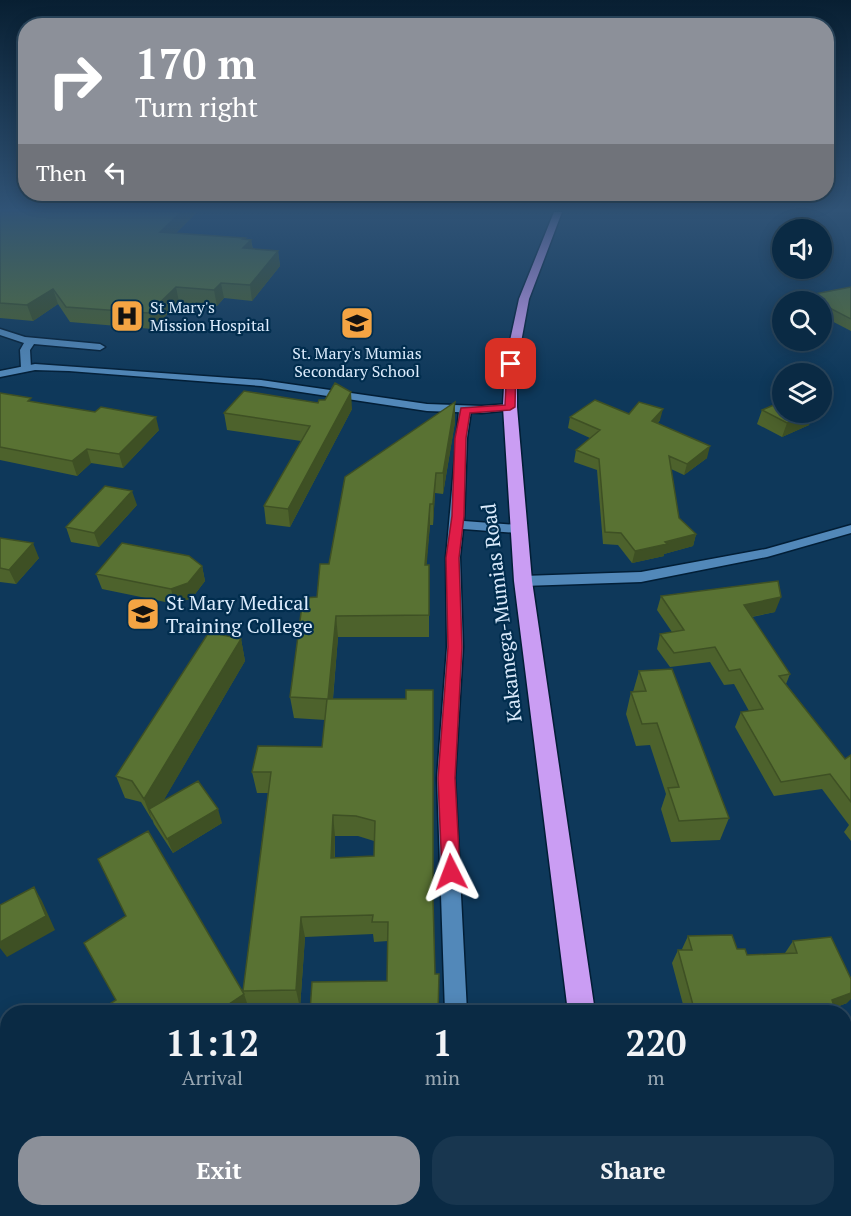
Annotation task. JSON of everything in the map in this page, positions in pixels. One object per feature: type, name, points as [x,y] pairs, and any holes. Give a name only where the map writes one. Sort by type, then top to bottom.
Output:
[{"type":"highway","name":"Kakamega-Mumias Road","points":[[536,269],[524,299],[511,364],[510,407],[523,580],[581,1005]]},
{"type":"street","points":[[1,333],[31,340],[100,347]]},
{"type":"street","points":[[26,368],[25,350],[31,340]]},
{"type":"street","points":[[0,374],[26,368],[69,368],[284,386],[405,405],[465,411],[510,407]]},
{"type":"street","points":[[456,1005],[446,778],[455,647],[453,558],[457,524],[460,438],[465,411]]},
{"type":"street","points":[[457,524],[518,529]]},
{"type":"street","points":[[523,580],[641,577],[767,554],[851,529]]},
{"type":"building","points":[[0,269],[263,269],[250,285],[221,283],[214,290],[176,287],[149,313],[66,307],[53,289],[27,305],[0,303]]},
{"type":"building","points":[[851,287],[851,319],[832,309],[832,291],[830,291]]},
{"type":"building","points":[[335,383],[351,392],[288,509],[264,506],[310,426],[224,413],[244,391],[318,403],[319,400],[325,400]]},
{"type":"building","points":[[0,393],[31,398],[28,401],[95,412],[101,407],[156,417],[119,454],[87,449],[72,461],[0,447]]},
{"type":"building","points":[[595,400],[629,414],[639,402],[663,409],[652,421],[710,446],[687,464],[669,456],[679,518],[696,534],[665,542],[667,544],[635,551],[621,533],[605,532],[599,459],[576,450],[600,430],[570,417]]},
{"type":"building","points":[[455,402],[443,473],[436,473],[433,504],[430,504],[425,565],[429,565],[429,615],[336,616],[328,699],[406,699],[406,690],[433,690],[433,900],[435,974],[439,974],[438,1005],[310,1005],[312,982],[387,981],[388,922],[372,922],[373,915],[301,917],[296,990],[243,991],[271,772],[252,772],[258,746],[322,747],[327,699],[290,697],[303,598],[317,597],[320,564],[329,564],[345,477]],"holes":[[[333,815],[356,816],[375,821],[374,856],[331,858]]]},
{"type":"building","points":[[772,406],[772,415],[762,410]]},
{"type":"building","points":[[105,486],[132,491],[94,533],[66,527]]},
{"type":"building","points":[[0,538],[33,543],[9,570],[0,568]]},
{"type":"building","points":[[122,543],[189,556],[202,566],[188,583],[171,589],[96,574]]},
{"type":"building","points":[[778,581],[781,597],[744,605],[790,674],[779,676],[845,759],[851,755],[851,802],[830,774],[781,782],[741,712],[763,709],[740,669],[729,671],[715,647],[674,653],[660,634],[684,630],[661,596]]},
{"type":"building","points":[[209,632],[241,639],[144,799],[132,781],[116,776]]},
{"type":"building","points":[[672,669],[729,818],[679,821],[668,788],[679,787],[657,723],[642,724],[631,692],[646,691],[639,671]]},
{"type":"building","points":[[198,781],[218,809],[167,839],[149,809]]},
{"type":"building","points":[[148,831],[244,994],[228,1005],[108,1005],[116,1000],[84,943],[126,916],[98,859]]},
{"type":"building","points":[[34,887],[46,916],[0,942],[0,905]]},
{"type":"building","points":[[732,935],[737,949],[745,949],[747,955],[797,953],[793,941],[831,937],[851,979],[851,993],[832,1000],[834,1005],[693,1005],[678,950],[692,950],[688,936]]},
{"type":"place","name":"St Mary's Mission Hospital","points":[[127,316]]},
{"type":"place","name":"St. Mary's Mumias Secondary School","points":[[357,323]]},
{"type":"place","name":"St Mary Medical Training College","points":[[143,614]]},
{"type":"route","points":[[451,872],[446,778],[455,647],[453,558],[458,516],[460,438],[465,411],[510,407],[511,364]]}]
